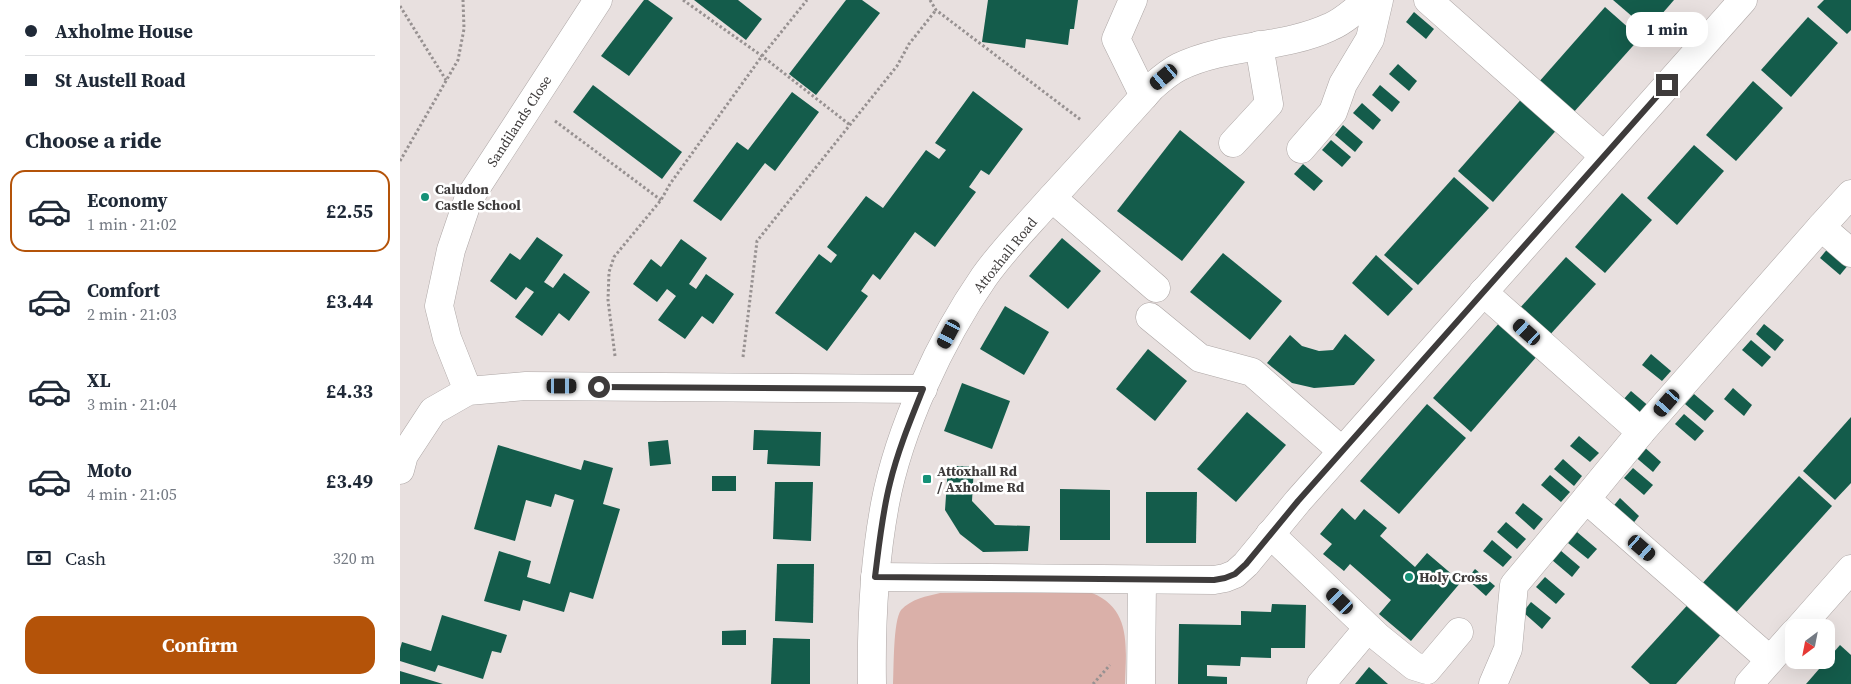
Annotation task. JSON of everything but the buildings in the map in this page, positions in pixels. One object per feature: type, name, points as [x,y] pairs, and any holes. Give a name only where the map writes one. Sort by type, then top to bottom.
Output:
[{"type":"street","name":"Sandilands Close","points":[[468,391],[447,338],[439,306],[451,250],[468,200],[598,0]]},
{"type":"street","points":[[1133,0],[1116,39],[1144,96]]},
{"type":"street","name":"Attoxhall Road","points":[[872,684],[872,615],[875,577],[884,512],[898,454],[942,346],[971,297],[1000,256],[1144,96],[1177,68],[1206,57],[1319,32],[1344,18],[1367,0]]},
{"type":"street","points":[[1301,149],[1334,112],[1343,84],[1370,40],[1379,0]]},
{"type":"street","points":[[1428,0],[1604,156]]},
{"type":"street","points":[[875,577],[1214,580],[1235,574],[1246,564],[1342,451],[1742,0]]},
{"type":"street","points":[[1233,143],[1268,104],[1259,45]]},
{"type":"street","points":[[1493,684],[1508,649],[1514,585],[1641,432],[1851,194]]},
{"type":"street","points":[[1052,198],[1156,288]]},
{"type":"street","points":[[1821,227],[1851,253]]},
{"type":"street","points":[[1483,292],[1641,432]]},
{"type":"street","points":[[1150,317],[1200,358],[1252,372],[1342,451]]},
{"type":"street","points":[[400,470],[404,455],[433,411],[468,391],[526,386],[923,389]]},
{"type":"street","points":[[1586,499],[1770,660]]},
{"type":"street","points":[[1270,534],[1368,628],[1414,666],[1427,670],[1459,632]]},
{"type":"street","points":[[1807,619],[1851,568]]},
{"type":"street","points":[[1141,684],[1142,580]]},
{"type":"street","points":[[1321,684],[1368,628]]},
{"type":"street","points":[[1749,684],[1785,643]]},
{"type":"path","points":[[400,161],[458,60],[464,29],[463,0]]},
{"type":"path","points":[[683,0],[762,56],[850,125]]},
{"type":"path","points":[[617,387],[608,300],[609,272],[614,257],[661,200],[670,184],[762,56],[807,0]]},
{"type":"path","points":[[930,0],[936,10],[1089,126],[1104,141]]},
{"type":"path","points":[[400,6],[446,80]]},
{"type":"path","points":[[740,387],[757,241],[897,66],[910,44],[936,10]]},
{"type":"path","points":[[530,103],[661,200]]},
{"type":"shaded area","points":[[940,593],[1092,593],[1105,600],[1120,619],[1126,644],[1125,684],[893,684],[895,634],[901,610],[914,601]]},
{"type":"place","name":"Caludon Castle School","points":[[425,197]]},
{"type":"place","name":"Attoxhall Rd / Axholme Rd","points":[[927,479]]},
{"type":"place","name":"Holy Cross","points":[[1409,577]]},
{"type":"route","points":[[599,387],[923,389],[898,454],[890,481],[875,577],[1142,580],[1214,580],[1225,578],[1235,574],[1246,564],[1298,501],[1667,85]]}]
